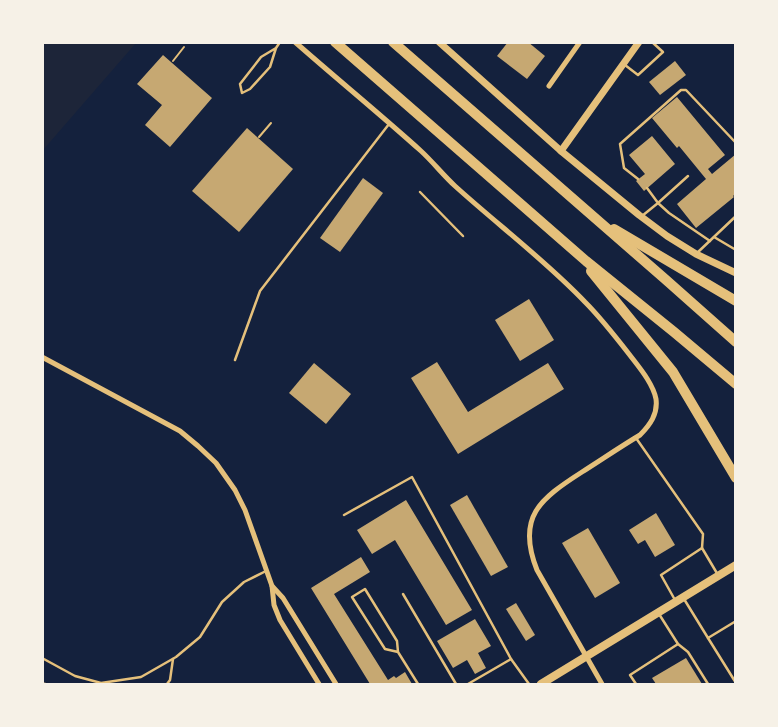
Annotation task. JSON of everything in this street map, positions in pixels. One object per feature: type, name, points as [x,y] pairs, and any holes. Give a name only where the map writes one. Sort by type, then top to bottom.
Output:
[{"type":"highway","points":[[335,42],[574,251],[736,384]]},
{"type":"highway","points":[[393,42],[736,342]]},
{"type":"highway","points":[[594,217],[736,300]]},
{"type":"highway","points":[[574,251],[673,372],[736,478]]},
{"type":"main road","points":[[541,684],[736,565]]},
{"type":"street","points":[[295,42],[422,152],[454,186],[584,301],[624,348],[652,388],[656,398],[656,409],[648,428],[554,489],[540,504],[530,527],[530,549],[537,570],[602,684]]},
{"type":"street","points":[[439,42],[562,151],[641,217],[696,254],[736,272]]},
{"type":"street","points":[[549,86],[580,42]]},
{"type":"street","points":[[562,151],[639,42]]},
{"type":"street","points":[[42,357],[173,428],[198,446],[216,463],[235,490],[245,510],[272,586],[274,605],[280,620],[319,684]]},
{"type":"street","points":[[272,586],[283,598],[336,684]]},
{"type":"lane","points":[[276,48],[261,57],[240,84],[242,93],[250,89],[270,67],[280,42]]},
{"type":"lane","points":[[623,64],[638,75],[663,52],[652,42]]},
{"type":"lane","points":[[638,179],[624,168],[620,144],[681,90],[686,90],[736,143]]},
{"type":"lane","points":[[234,360],[260,291],[389,124]]},
{"type":"lane","points":[[641,217],[688,176]]},
{"type":"lane","points":[[646,188],[669,213],[710,241]]},
{"type":"lane","points":[[420,192],[463,236]]},
{"type":"lane","points":[[696,254],[736,216]]},
{"type":"lane","points":[[714,237],[736,250]]},
{"type":"lane","points":[[635,438],[703,534],[702,548],[718,576]]},
{"type":"lane","points":[[344,514],[412,477],[511,659],[529,684]]},
{"type":"lane","points":[[702,548],[660,575],[708,638],[736,683]]},
{"type":"lane","points":[[42,658],[75,676],[101,683],[141,677],[173,659],[200,638],[222,602],[244,582],[267,571]]},
{"type":"lane","points":[[398,652],[385,649],[352,597],[364,589],[397,641],[398,652],[418,684]]},
{"type":"lane","points":[[403,594],[456,684]]},
{"type":"lane","points":[[658,612],[678,644],[688,652],[708,684]]},
{"type":"lane","points":[[708,638],[736,621]]},
{"type":"lane","points":[[636,684],[630,675],[678,644]]},
{"type":"lane","points":[[167,684],[170,680],[173,659]]},
{"type":"lane","points":[[468,684],[511,659]]},
{"type":"lane","points":[[89,680],[92,684]]},
{"type":"path","points":[[173,61],[184,47]]},
{"type":"path","points":[[260,137],[271,124]]},
{"type":"path","points":[[42,682],[46,684]]},
{"type":"shaded area","points":[[42,43],[136,43],[43,150]]},
{"type":"building","points":[[508,42],[528,42],[545,56],[527,79],[497,56]]},
{"type":"building","points":[[163,55],[212,98],[170,147],[145,125],[162,105],[137,84]]},
{"type":"building","points":[[675,61],[686,75],[660,95],[649,82]]},
{"type":"building","points":[[677,97],[725,155],[708,169],[712,174],[736,154],[736,193],[734,197],[696,228],[677,204],[706,179],[679,146],[677,148],[652,118]]},
{"type":"building","points":[[247,128],[293,169],[239,232],[192,191]]},
{"type":"building","points":[[652,136],[675,164],[644,191],[636,181],[645,174],[629,155]]},
{"type":"building","points":[[363,178],[383,193],[340,252],[320,238]]},
{"type":"building","points":[[529,299],[554,340],[520,361],[495,320]]},
{"type":"building","points":[[437,362],[468,412],[548,363],[564,389],[458,454],[411,378]]},
{"type":"building","points":[[314,363],[351,394],[326,424],[289,393]]},
{"type":"building","points":[[467,495],[508,567],[491,576],[450,505]]},
{"type":"building","points":[[406,500],[472,610],[446,625],[395,540],[372,554],[357,530]]},
{"type":"building","points":[[656,513],[675,545],[655,557],[645,540],[638,544],[629,530]]},
{"type":"building","points":[[588,528],[620,583],[595,598],[562,543]]},
{"type":"building","points":[[361,557],[370,572],[334,594],[388,680],[394,676],[396,678],[405,672],[412,684],[370,684],[311,588]]},
{"type":"building","points":[[516,603],[535,635],[526,641],[506,609]]},
{"type":"building","points":[[475,619],[491,646],[478,653],[486,668],[475,674],[467,660],[453,668],[437,641]]},
{"type":"building","points":[[686,658],[702,684],[656,684],[652,678]]}]
